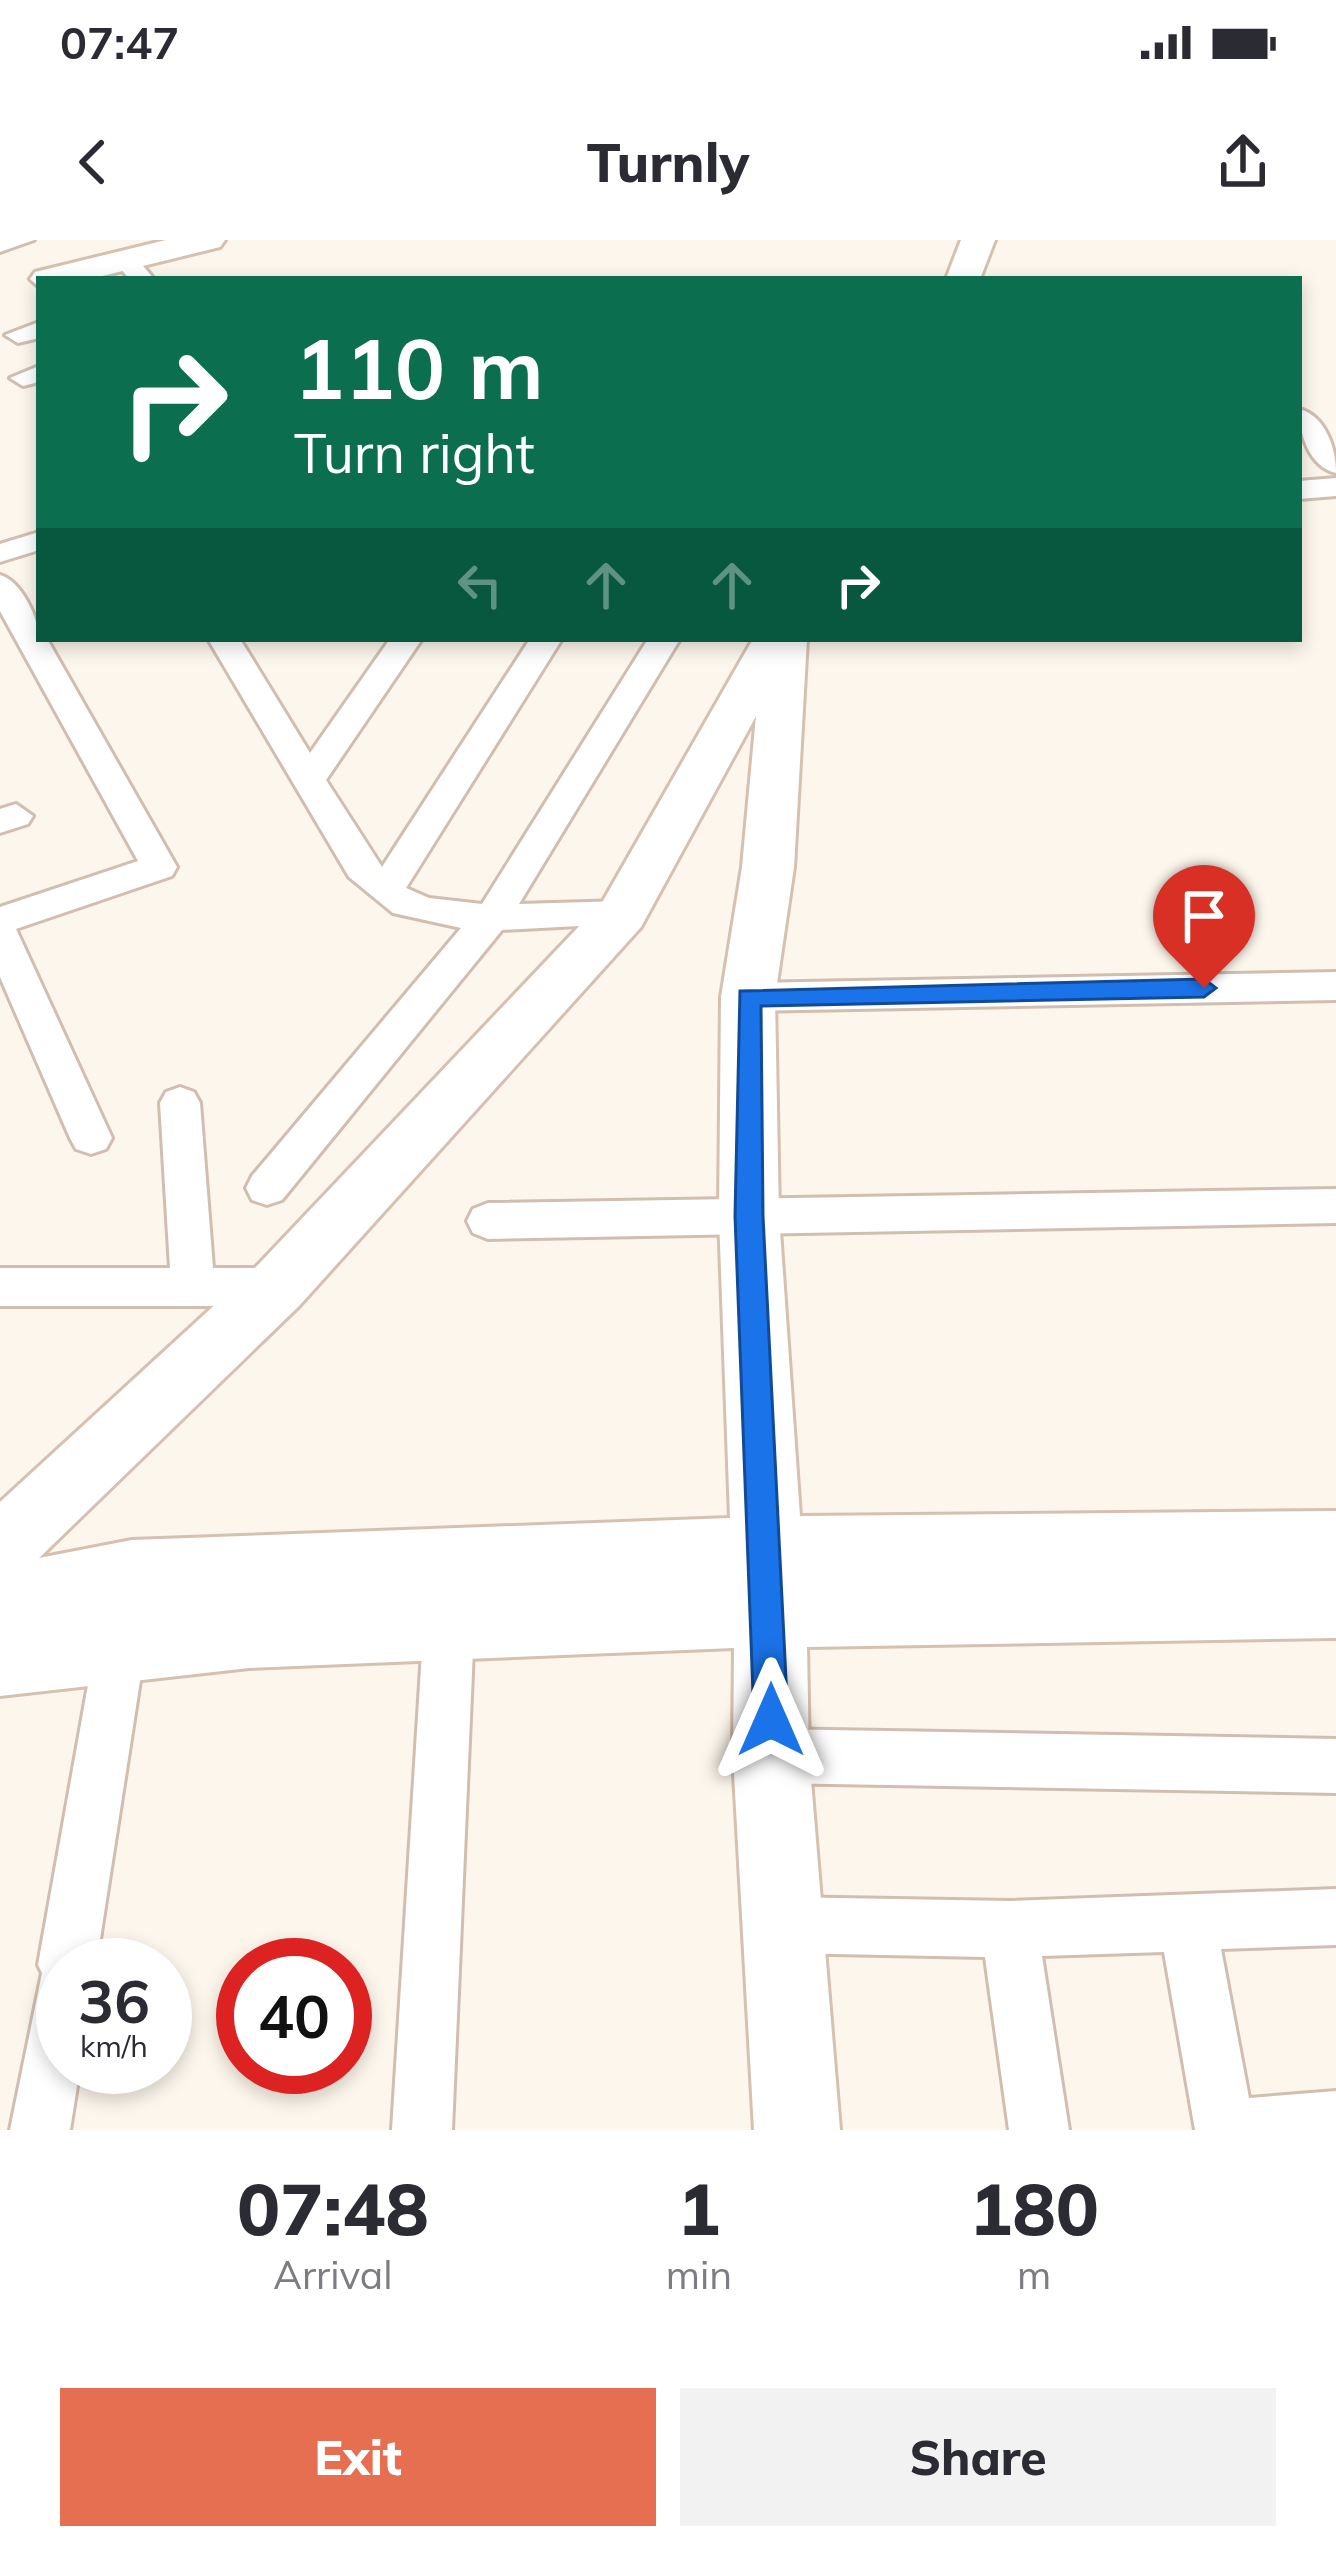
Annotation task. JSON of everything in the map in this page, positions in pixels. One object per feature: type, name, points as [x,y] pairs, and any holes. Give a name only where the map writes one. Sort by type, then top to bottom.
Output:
[{"type":"street","points":[[0,245],[22,240]]},
{"type":"street","points":[[60,276],[208,240]]},
{"type":"street","points":[[964,276],[978,240]]},
{"type":"street","points":[[1302,421],[1336,465]]},
{"type":"street","points":[[1302,490],[1336,488]]},
{"type":"street","points":[[0,553],[36,542]]},
{"type":"street","points":[[0,584],[159,867],[0,921]]},
{"type":"street","points":[[226,642],[362,868],[386,891],[406,904],[448,913],[622,914]]},
{"type":"street","points":[[309,779],[404,642]]},
{"type":"street","points":[[386,891],[544,642]]},
{"type":"street","points":[[267,1188],[495,914],[662,642]]},
{"type":"street","points":[[0,1548],[277,1287],[622,914],[773,642]]},
{"type":"street","points":[[785,642],[768,867],[748,998],[749,1216],[768,1580],[771,1756],[797,2130]]},
{"type":"street","points":[[0,934],[91,1138]]},
{"type":"street","points":[[748,998],[1336,986]]},
{"type":"street","points":[[179,1103],[193,1287]]},
{"type":"street","points":[[488,1221],[1336,1207]]},
{"type":"street","points":[[0,1287],[277,1287]]},
{"type":"street","points":[[0,1600],[127,1607],[768,1580],[1336,1544]]},
{"type":"street","points":[[768,1580],[1336,1603]]},
{"type":"street","points":[[422,2130],[450,1592]]},
{"type":"street","points":[[0,1660],[127,1607]]},
{"type":"street","points":[[72,1938],[127,1607]]},
{"type":"street","points":[[771,1756],[1336,1766]]},
{"type":"street","points":[[782,1925],[1009,1929],[1336,1917]]},
{"type":"street","points":[[1188,1924],[1225,2130],[1336,2121]]},
{"type":"street","points":[[1009,1929],[1039,2130]]},
{"type":"street","points":[[40,2130],[46,2094]]},
{"type":"route","points":[[771,1720],[770,1610],[749,1216],[748,998],[1204,988]]}]
